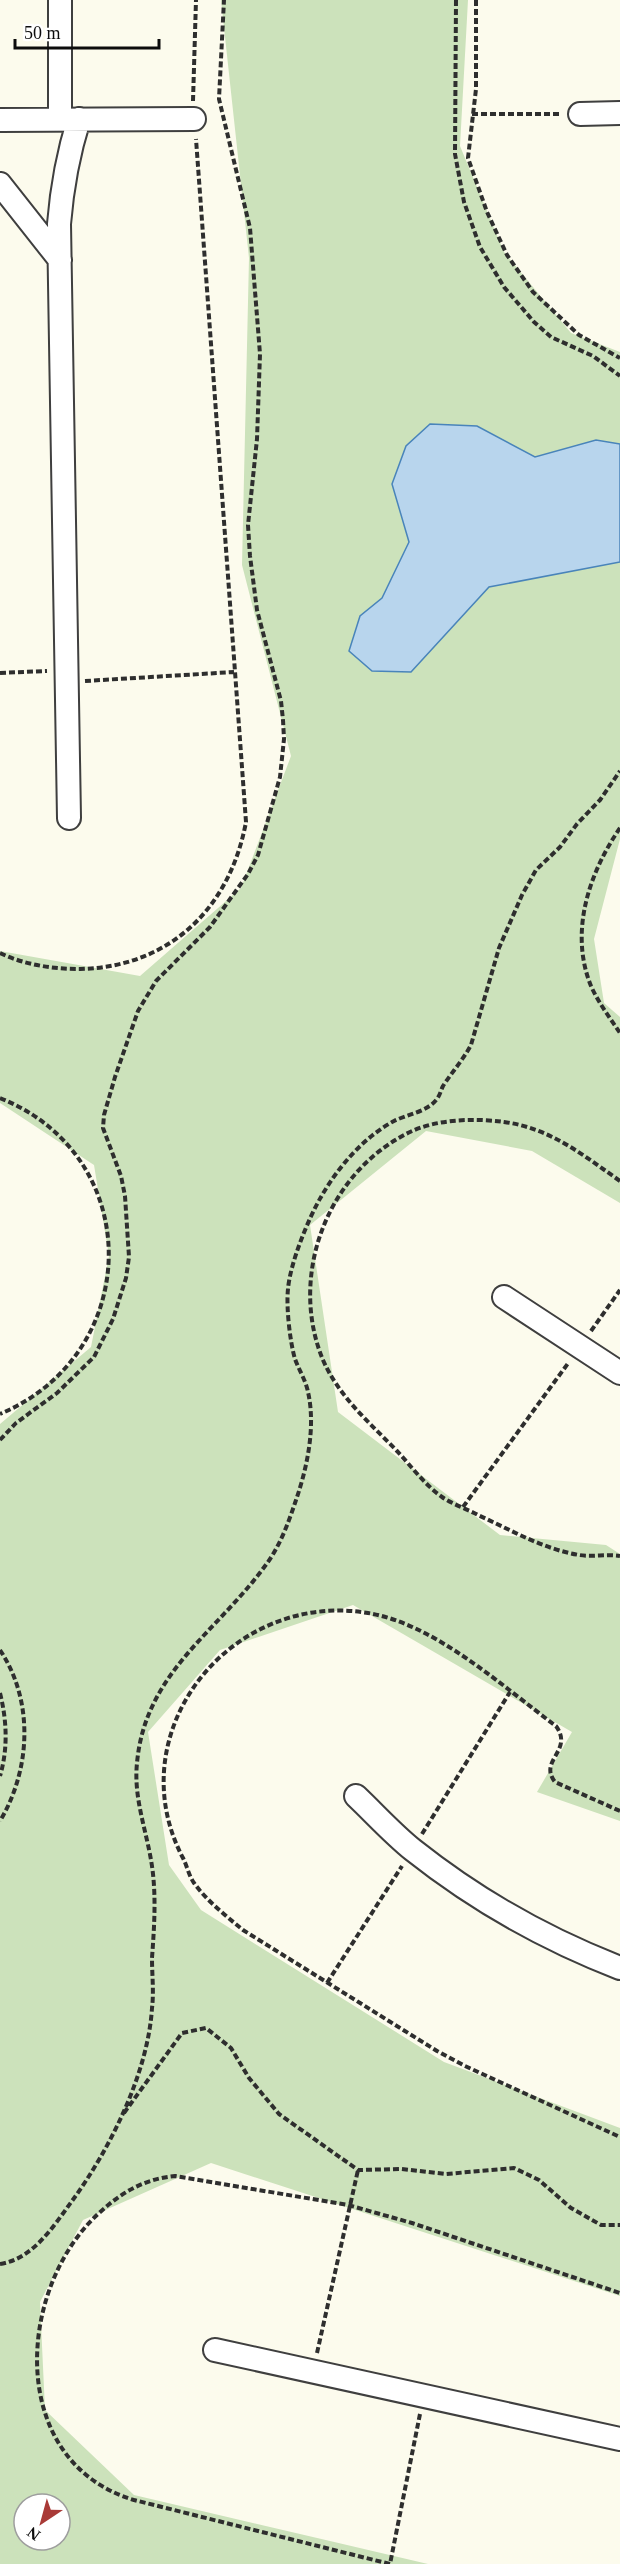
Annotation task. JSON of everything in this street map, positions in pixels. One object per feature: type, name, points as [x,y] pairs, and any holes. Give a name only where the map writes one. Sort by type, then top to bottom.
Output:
[{"type":"street","points":[[60,0],[69,119],[69,153],[62,188],[59,224],[69,818]]},
{"type":"street","points":[[580,114],[620,113]]},
{"type":"street","points":[[0,120],[194,119]]},
{"type":"street","points":[[0,184],[60,260]]},
{"type":"street","points":[[504,1297],[620,1373]]},
{"type":"street","points":[[356,1796],[412,1849],[488,1904],[569,1948],[620,1968]]},
{"type":"street","points":[[215,2350],[620,2439]]},
{"type":"path","points":[[0,953],[21,961],[56,968],[113,966],[130,962],[161,948],[202,916],[231,872],[238,856],[246,822],[194,119],[196,0]]},
{"type":"path","points":[[0,1440],[16,1423],[57,1393],[94,1357],[113,1319],[121,1299],[129,1257],[125,1196],[121,1176],[103,1128],[104,1115],[115,1077],[138,1011],[156,981],[210,927],[248,874],[258,855],[282,767],[284,739],[281,701],[256,610],[250,556],[249,525],[257,439],[260,354],[250,228],[219,99],[224,0]]},
{"type":"path","points":[[456,0],[455,154],[464,202],[480,247],[504,287],[534,322],[551,337],[593,356],[620,376]]},
{"type":"path","points":[[476,0],[476,89],[468,158],[487,212],[507,255],[533,292],[563,322],[597,346],[620,358]]},
{"type":"path","points":[[472,114],[580,114]]},
{"type":"path","points":[[0,673],[67,676],[234,672]]},
{"type":"path","points":[[120,2118],[141,2061],[153,2007],[154,1885],[152,1858],[138,1801],[136,1782],[139,1745],[151,1707],[170,1673],[195,1643],[222,1618],[268,1563],[294,1508],[306,1461],[311,1413],[308,1390],[295,1358],[288,1288],[305,1231],[321,1196],[354,1153],[396,1120],[417,1112],[437,1100],[444,1084],[459,1066],[471,1045],[499,948],[536,870],[560,847],[577,824],[600,800],[620,771]]},
{"type":"path","points":[[620,828],[594,874],[585,908],[582,933],[584,956],[591,986],[620,1033]]},
{"type":"path","points":[[0,1098],[38,1119],[74,1154],[91,1179],[103,1206],[110,1251],[109,1269],[101,1304],[95,1321],[76,1354],[38,1392],[0,1414]]},
{"type":"path","points":[[620,1180],[564,1141],[538,1130],[504,1122],[449,1122],[412,1131],[383,1149],[352,1179],[328,1215],[312,1263],[310,1286],[313,1324],[323,1360],[341,1392],[441,1497],[539,1544],[581,1555],[620,1556]]},
{"type":"path","points":[[463,1507],[620,1290]]},
{"type":"path","points":[[620,1811],[555,1782],[550,1776],[550,1765],[562,1745],[562,1735],[556,1726],[441,1641],[406,1623],[388,1617],[332,1609],[290,1615],[276,1620],[244,1637],[216,1660],[193,1690],[180,1712],[168,1747],[163,1782],[164,1800],[171,1832],[193,1882],[243,1930],[437,2051],[620,2137]]},
{"type":"path","points":[[0,1650],[19,1690],[25,1726],[18,1780],[0,1821]]},
{"type":"path","points":[[0,1693],[6,1739],[0,1776]]},
{"type":"path","points":[[0,2264],[13,2262],[26,2256],[56,2222],[91,2172],[120,2118],[182,2033],[206,2028],[231,2048],[249,2078],[279,2114],[358,2170],[401,2169],[446,2174],[514,2168],[539,2180],[571,2208],[601,2225],[620,2225]]},
{"type":"path","points":[[314,2372],[348,2205],[358,2170]]},
{"type":"path","points":[[424,2396],[390,2564],[116,2495],[100,2486],[74,2463],[54,2433],[46,2416],[37,2381],[36,2362],[43,2305],[68,2250],[93,2218],[118,2196],[140,2184],[176,2176],[348,2205],[412,2223],[620,2293]]},
{"type":"green space","points":[[221,0],[468,0],[460,146],[504,252],[571,333],[620,352],[620,839],[594,939],[604,1003],[620,1017],[620,1203],[532,1151],[426,1131],[310,1225],[338,1412],[500,1535],[606,1545],[620,1554],[620,1821],[537,1792],[572,1732],[353,1605],[220,1650],[148,1732],[169,1865],[201,1910],[444,2062],[620,2128],[620,2296],[211,2163],[83,2220],[40,2302],[45,2410],[134,2495],[428,2564],[0,2564],[0,1424],[91,1347],[109,1256],[94,1165],[0,1103],[0,951],[140,976],[241,888],[291,756],[242,565],[249,258]]},
{"type":"water","points":[[430,424],[477,426],[535,457],[596,440],[620,444],[620,562],[489,587],[411,672],[372,671],[349,651],[360,616],[382,598],[409,542],[392,484],[406,446]]}]
